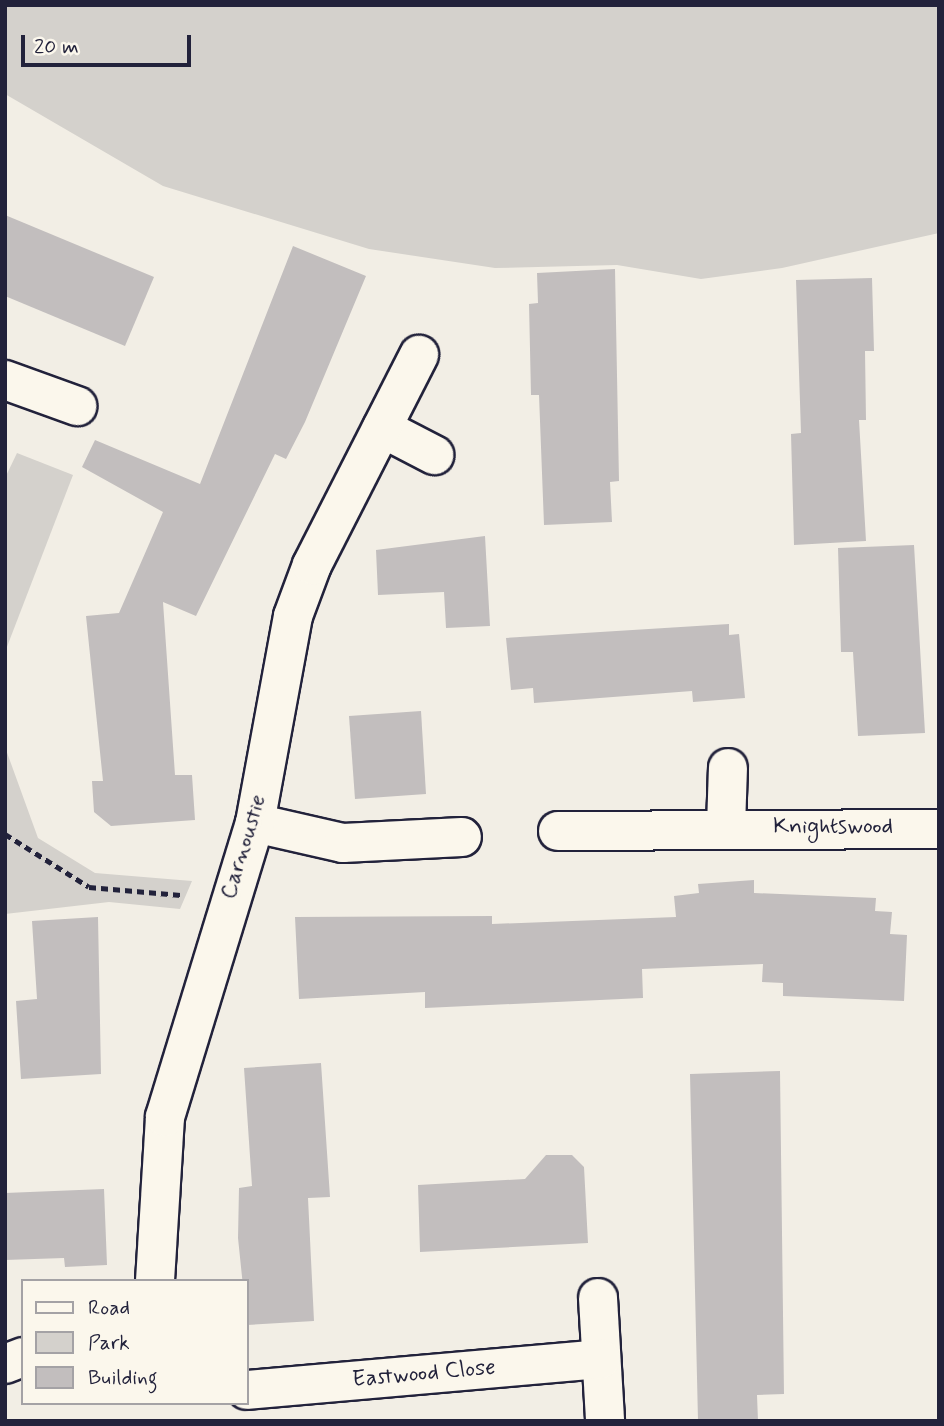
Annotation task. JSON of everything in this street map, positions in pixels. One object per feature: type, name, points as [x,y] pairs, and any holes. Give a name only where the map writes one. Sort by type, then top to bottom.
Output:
[{"type":"street","name":"Carnoustie","points":[[155,1279],[165,1117],[228,900],[255,823],[293,616],[312,565],[419,355]]},
{"type":"street","points":[[5,380],[77,406]]},
{"type":"street","points":[[382,428],[434,455]]},
{"type":"street","points":[[726,827],[728,768]]},
{"type":"street","points":[[255,823],[343,843],[462,837]]},
{"type":"street","name":"Knightswood","points":[[558,831],[726,827],[939,829]]},
{"type":"street","points":[[598,1298],[605,1421]]},
{"type":"street","name":"Eastwood Close","points":[[248,1390],[601,1359]]},
{"type":"path","points":[[5,834],[89,887],[228,900]]},
{"type":"green space","points":[[5,5],[939,5],[939,233],[782,268],[701,279],[617,265],[495,268],[369,249],[163,186],[5,94]]},
{"type":"green space","points":[[17,453],[73,475],[5,652],[5,478]]},
{"type":"green space","points":[[5,747],[38,838],[95,873],[192,881],[180,909],[109,902],[5,914]]},
{"type":"building","points":[[5,215],[154,277],[125,346],[5,296]]},
{"type":"building","points":[[293,246],[366,276],[305,422],[286,459],[275,454],[196,616],[163,602],[175,775],[192,775],[195,820],[111,826],[94,812],[92,781],[103,781],[86,616],[119,613],[163,512],[82,467],[95,440],[200,484]]},
{"type":"building","points":[[615,269],[619,481],[610,482],[612,522],[544,525],[539,395],[531,395],[529,304],[538,303],[537,273]]},
{"type":"building","points":[[872,278],[874,351],[865,351],[866,420],[859,420],[866,541],[794,545],[791,434],[801,433],[796,280]]},
{"type":"building","points":[[485,536],[490,626],[446,628],[444,592],[378,595],[376,550]]},
{"type":"building","points":[[914,545],[925,733],[858,736],[853,652],[841,652],[838,548]]},
{"type":"building","points":[[729,624],[729,635],[739,634],[745,698],[693,702],[692,691],[534,703],[533,688],[511,690],[506,638]]},
{"type":"building","points":[[421,711],[426,794],[355,799],[349,716]]},
{"type":"building","points":[[754,880],[754,893],[876,898],[875,911],[892,912],[890,934],[907,935],[904,1001],[783,996],[783,983],[762,982],[763,964],[642,969],[643,998],[425,1008],[425,992],[299,999],[295,917],[492,916],[492,924],[676,917],[674,896],[699,893],[698,884]]},
{"type":"building","points":[[98,917],[101,1074],[21,1079],[16,1001],[37,999],[32,921]]},
{"type":"building","points":[[321,1063],[330,1197],[308,1198],[314,1321],[248,1325],[248,1279],[242,1279],[238,1238],[239,1188],[252,1186],[244,1068]]},
{"type":"building","points":[[780,1071],[784,1394],[757,1395],[758,1421],[698,1421],[690,1074]]},
{"type":"building","points":[[546,1155],[572,1155],[584,1167],[588,1243],[420,1252],[418,1185],[525,1179]]},
{"type":"building","points":[[104,1189],[107,1265],[65,1267],[64,1258],[5,1260],[5,1193]]}]
